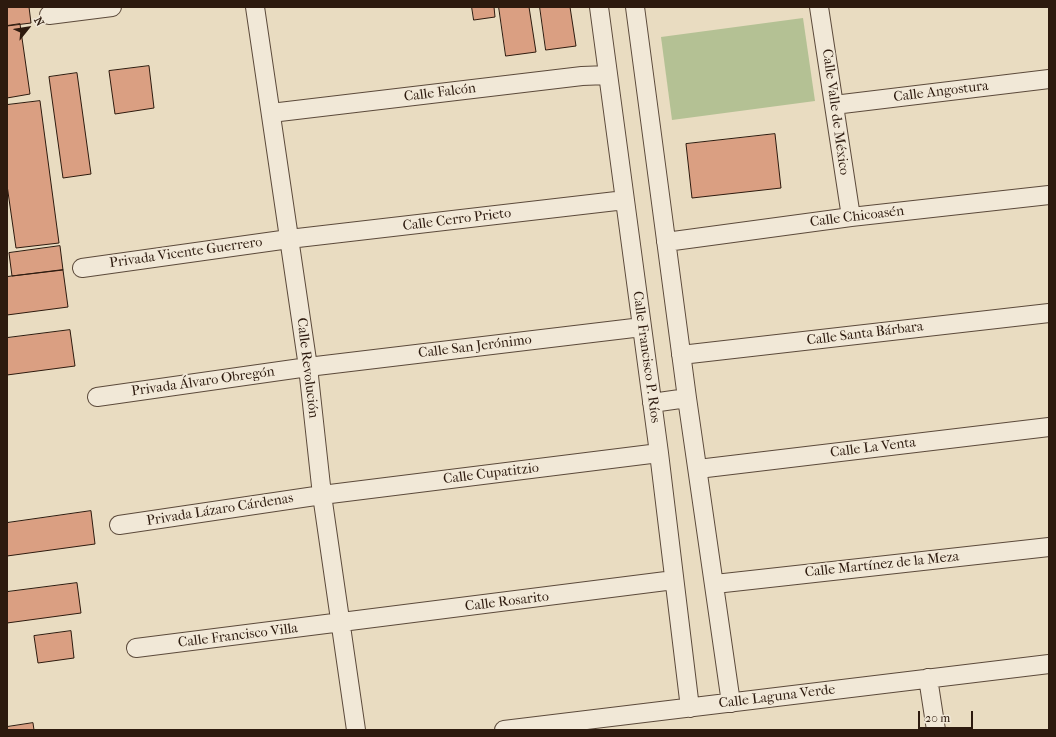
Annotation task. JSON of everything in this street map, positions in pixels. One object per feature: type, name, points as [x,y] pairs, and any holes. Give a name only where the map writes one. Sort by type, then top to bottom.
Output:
[{"type":"street","points":[[49,15],[112,7]]},
{"type":"street","name":"Calle Revolución","points":[[255,7],[308,367],[322,495],[356,730]]},
{"type":"street","name":"Calle Francisco P. Ríos","points":[[599,7],[659,453],[690,708]]},
{"type":"street","points":[[634,7],[681,355],[731,703]]},
{"type":"street","name":"Calle Valle de México","points":[[820,7],[851,217]]},
{"type":"street","name":"Calle Falcón","points":[[271,113],[582,76],[608,75]]},
{"type":"street","name":"Calle Angostura","points":[[834,104],[1049,80]]},
{"type":"street","name":"Calle Chicoasén","points":[[666,242],[851,217],[1049,195]]},
{"type":"street","name":"Calle Cerro Prieto","points":[[289,239],[625,200]]},
{"type":"street","name":"Privada Vicente Guerrero","points":[[82,268],[289,239]]},
{"type":"street","name":"Calle Santa Bárbara","points":[[681,355],[1049,313]]},
{"type":"street","name":"Calle San Jerónimo","points":[[308,367],[642,327]]},
{"type":"street","name":"Privada Álvaro Obregón","points":[[98,397],[308,367]]},
{"type":"street","points":[[652,403],[687,398]]},
{"type":"street","name":"Calle La Venta","points":[[698,469],[1049,427]]},
{"type":"street","name":"Calle Cupatitzio","points":[[322,495],[659,453]]},
{"type":"street","name":"Privada Lázaro Cárdenas","points":[[118,525],[322,495]]},
{"type":"street","name":"Calle Martínez de la Meza","points":[[714,584],[1049,547]]},
{"type":"street","name":"Calle Rosarito","points":[[340,624],[674,580]]},
{"type":"street","name":"Calle Francisco Villa","points":[[136,648],[340,624]]},
{"type":"street","name":"Calle Laguna Verde","points":[[504,730],[1049,664]]},
{"type":"street","points":[[928,678],[936,730]]},
{"type":"green space","points":[[803,18],[815,101],[672,120],[661,37]]},
{"type":"building","points":[[7,7],[29,7],[31,23],[7,26]]},
{"type":"building","points":[[472,7],[494,7],[495,17],[474,20]]},
{"type":"building","points":[[499,7],[529,7],[536,52],[506,56]]},
{"type":"building","points":[[540,7],[570,7],[576,46],[546,50]]},
{"type":"building","points":[[20,24],[30,94],[7,98],[7,26]]},
{"type":"building","points":[[149,66],[154,108],[115,114],[109,71]]},
{"type":"building","points":[[77,73],[91,174],[63,178],[49,77]]},
{"type":"building","points":[[40,101],[59,243],[16,248],[7,185],[7,105]]},
{"type":"building","points":[[775,134],[781,188],[692,198],[686,144]]},
{"type":"building","points":[[60,246],[63,270],[12,276],[9,253]]},
{"type":"building","points":[[63,270],[68,307],[7,315],[7,277]]},
{"type":"building","points":[[70,330],[75,366],[7,375],[7,338]]},
{"type":"building","points":[[91,511],[95,544],[7,556],[7,523]]},
{"type":"building","points":[[77,583],[81,613],[7,623],[7,592]]},
{"type":"building","points":[[71,631],[74,658],[38,663],[34,636]]},
{"type":"building","points":[[33,723],[34,730],[7,730],[7,727]]}]
